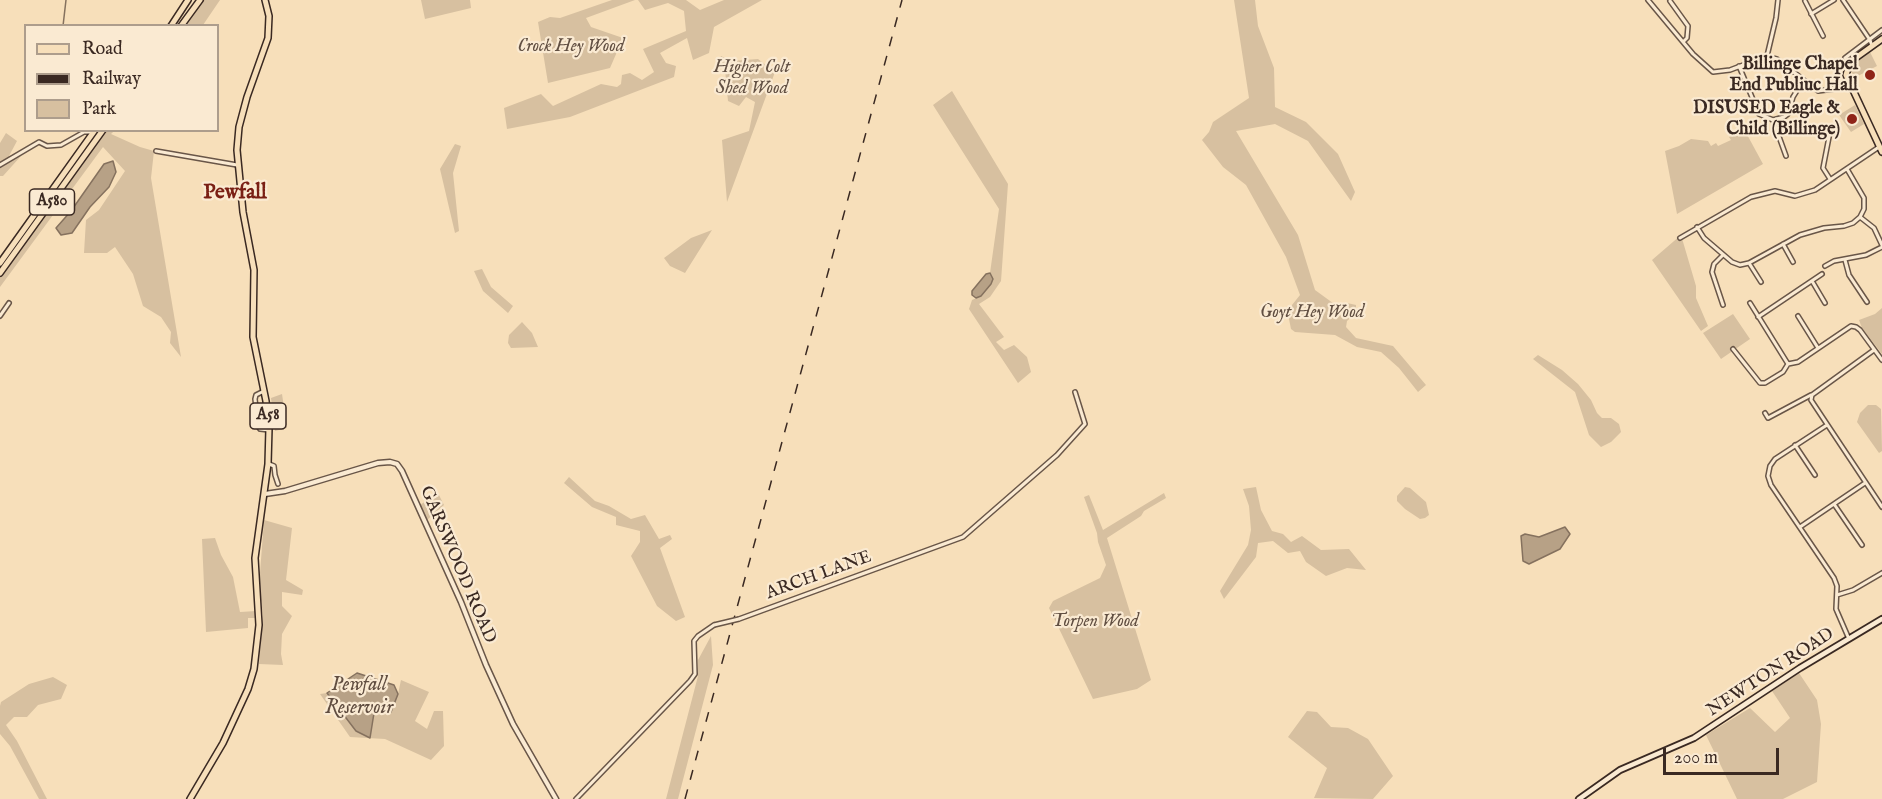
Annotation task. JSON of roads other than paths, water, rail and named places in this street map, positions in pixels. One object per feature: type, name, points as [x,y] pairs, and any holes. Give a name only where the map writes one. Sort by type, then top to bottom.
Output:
[{"type":"main road","points":[[172,24],[190,0]]},
{"type":"main road","points":[[182,24],[200,0]]},
{"type":"main road","name":"A58","points":[[190,799],[229,731],[252,676],[260,625],[255,558],[265,494],[269,430],[254,337],[254,270],[237,165],[238,140],[243,112],[269,32],[269,16],[265,0]]},
{"type":"main road","points":[[1881,149],[1846,75],[1847,60],[1871,43],[1882,39]]},
{"type":"main road","name":"A580","points":[[0,263],[98,132]]},
{"type":"main road","name":"A580","points":[[0,273],[98,132]]},
{"type":"main road","name":"NEWTON ROAD","points":[[1579,799],[1620,770],[1694,738],[1800,668],[1882,620]]},
{"type":"street","points":[[1648,0],[1693,54],[1713,72],[1721,73],[1767,56],[1777,59],[1818,91],[1850,87]]},
{"type":"street","points":[[1767,56],[1778,0]]},
{"type":"street","points":[[1811,14],[1834,0]]},
{"type":"street","points":[[1843,0],[1871,43],[1882,30]]},
{"type":"street","points":[[1805,1],[1823,36]]},
{"type":"street","points":[[1670,2],[1688,26],[1687,38],[1683,42]]},
{"type":"street","points":[[1739,66],[1759,114],[1773,120],[1788,114],[1793,97],[1803,81]]},
{"type":"street","points":[[1773,120],[1786,156]]},
{"type":"street","points":[[0,165],[39,142],[46,146],[62,145],[84,132]]},
{"type":"street","points":[[1830,132],[1823,168],[1830,179]]},
{"type":"street","points":[[1680,238],[1751,197],[1775,191],[1795,196],[1815,190],[1881,149]]},
{"type":"street","points":[[156,151],[237,165]]},
{"type":"street","points":[[1696,227],[1704,238],[1732,262],[1740,265],[1749,263],[1800,235],[1853,223],[1860,217],[1864,209],[1864,198],[1847,169]]},
{"type":"street","points":[[1825,266],[1866,255],[1882,246],[1874,228],[1860,217]]},
{"type":"street","points":[[1783,244],[1793,262]]},
{"type":"street","points":[[1723,255],[1714,264],[1712,272],[1723,305]]},
{"type":"street","points":[[1845,259],[1849,275],[1864,294],[1867,302]]},
{"type":"street","points":[[1749,263],[1761,282]]},
{"type":"street","points":[[1758,317],[1822,274]]},
{"type":"street","points":[[1812,282],[1825,303]]},
{"type":"street","points":[[0,316],[9,303]]},
{"type":"street","points":[[1750,303],[1788,364]]},
{"type":"street","points":[[1798,316],[1818,348]]},
{"type":"street","points":[[1788,364],[1795,364],[1851,326],[1856,327],[1882,360]]},
{"type":"street","points":[[1733,349],[1760,383],[1765,383],[1783,372],[1788,364]]},
{"type":"street","points":[[1765,413],[1768,418],[1812,395],[1874,350]]},
{"type":"street","points":[[264,391],[256,395],[257,417],[260,429],[269,430]]},
{"type":"street","name":"ARCH LANE","points":[[576,799],[690,681],[695,674],[694,641],[698,636],[714,625],[739,620],[963,537],[1057,455],[1085,424],[1075,392]]},
{"type":"street","points":[[1812,395],[1811,400],[1882,507]]},
{"type":"street","points":[[1827,425],[1772,462],[1768,476],[1771,485],[1834,578],[1837,586],[1836,609],[1849,639]]},
{"type":"street","points":[[1796,446],[1815,476]]},
{"type":"street","name":"GARSWOOD ROAD","points":[[265,494],[285,491],[378,463],[397,464],[513,724],[556,799]]},
{"type":"street","points":[[268,464],[274,465],[279,481]]},
{"type":"street","points":[[1800,527],[1865,483]]},
{"type":"street","points":[[1834,503],[1862,545]]},
{"type":"street","points":[[1837,595],[1853,590],[1882,573]]},
{"type":"water","points":[[113,161],[116,172],[109,187],[90,207],[72,233],[61,235],[56,228],[104,164]]},
{"type":"water","points":[[990,273],[993,279],[991,284],[981,296],[976,298],[972,295],[972,291],[986,274]]},
{"type":"water","points":[[1565,527],[1570,534],[1560,549],[1529,564],[1523,561],[1521,536],[1525,534],[1539,537]]},
{"type":"water","name":"Pewfall Reservoir","points":[[357,673],[394,685],[398,694],[391,712],[374,713],[370,738],[356,731],[327,693]]},
{"type":"waterway","points":[[63,24],[66,0]]},
{"type":"railway","points":[[685,799],[902,0]]},
{"type":"place","name":"Billinge Chapel End Publiuc Hall","points":[[1870,75]]},
{"type":"place","name":"DISUSED Eagle & Child (Billinge)","points":[[1852,119]]},
{"type":"district","name":"Pewfall","points":[[235,194]]},
{"type":"park label","name":"Crock Hey Wood","points":[[571,47]]},
{"type":"park label","name":"Higher Colt Shed Wood","points":[[752,78]]},
{"type":"park label","name":"Goyt Hey Wood","points":[[1312,313]]},
{"type":"park label","name":"Torpen Wood","points":[[1095,622]]}]
